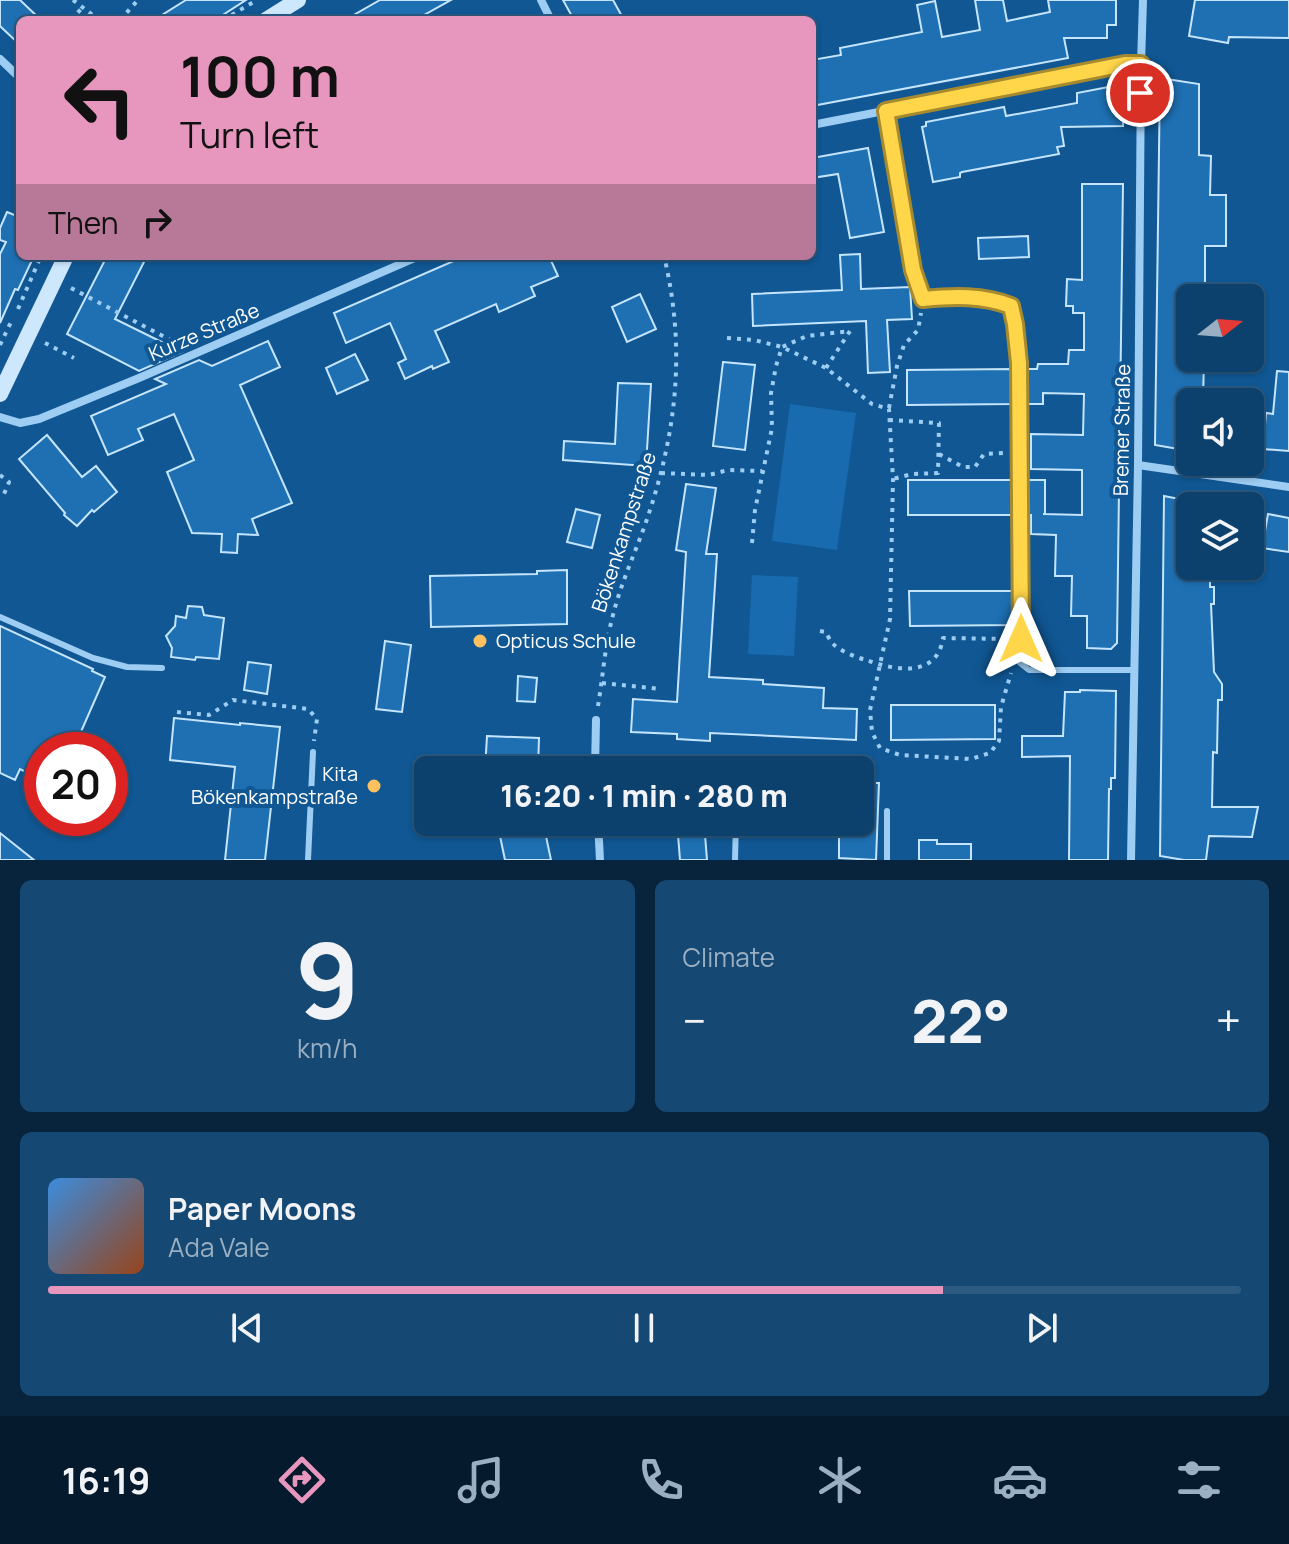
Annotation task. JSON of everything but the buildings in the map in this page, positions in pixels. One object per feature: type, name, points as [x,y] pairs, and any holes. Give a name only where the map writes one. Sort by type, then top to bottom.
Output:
[{"type":"main road","points":[[272,16],[298,0]]},
{"type":"main road","points":[[0,394],[64,260]]},
{"type":"street","name":"Bremer Straße","points":[[1131,860],[1143,0]]},
{"type":"street","points":[[0,59],[16,74]]},
{"type":"street","points":[[816,124],[1125,64],[1141,64]]},
{"type":"street","name":"Kurze Straße","points":[[0,417],[20,423],[39,419],[410,260]]},
{"type":"street","points":[[1138,465],[1289,487]]},
{"type":"street","points":[[595,756],[596,720]]},
{"type":"street","points":[[599,836],[600,860]]},
{"type":"lane","points":[[886,111],[913,270],[923,299],[948,296],[993,299],[1011,306],[1019,363],[1020,663],[1029,670],[1134,670]]},
{"type":"lane","points":[[0,617],[93,658],[127,667],[162,668]]},
{"type":"lane","points":[[308,860],[313,752]]},
{"type":"lane","points":[[887,811],[887,860]]},
{"type":"lane","points":[[735,860],[736,836]]},
{"type":"path","points":[[73,0],[93,16]]},
{"type":"path","points":[[124,16],[138,0]]},
{"type":"path","points":[[230,16],[257,0]]},
{"type":"path","points":[[75,16],[82,8]]},
{"type":"path","points":[[0,345],[39,260]]},
{"type":"path","name":"Bökenkampstraße","points":[[596,720],[613,615],[650,510],[669,441],[677,364],[676,322],[665,260]]},
{"type":"path","points":[[54,280],[196,353]]},
{"type":"path","points":[[923,299],[918,330],[904,345],[897,366],[889,409],[893,479],[890,619],[870,710],[872,732],[880,748],[900,755],[971,759],[990,753],[999,741],[1001,707],[1009,676],[1020,663]]},
{"type":"path","points":[[752,543],[755,510],[772,428],[771,393],[782,347],[807,336],[850,331],[826,368]]},
{"type":"path","points":[[29,335],[74,358]]},
{"type":"path","points":[[727,338],[782,347],[826,368],[872,404],[889,409]]},
{"type":"path","points":[[889,420],[939,423],[938,473],[912,474],[893,479]]},
{"type":"path","points":[[939,454],[963,467],[975,467],[984,454],[1020,453]]},
{"type":"path","points":[[661,473],[709,475],[728,470],[762,471]]},
{"type":"path","points":[[0,475],[9,482],[4,494]]},
{"type":"path","points":[[820,631],[826,632],[832,643],[854,656],[906,670],[928,664],[941,650],[943,638],[1021,639]]},
{"type":"path","points":[[602,683],[661,689]]},
{"type":"path","points":[[177,712],[209,715],[233,700],[308,709],[317,719],[313,752]]},
{"type":"shaded area","points":[[790,404],[856,413],[837,550],[772,541]]},
{"type":"shaded area","points":[[752,575],[798,577],[794,656],[748,654]]},
{"type":"place","name":"Opticus Schule","points":[[480,641]]},
{"type":"place","name":"Kita Bökenkampstraße","points":[[374,786]]},
{"type":"route","points":[[1021,639],[1019,363],[1011,306],[993,299],[948,296],[923,299],[913,270],[886,111],[1125,64],[1141,64],[1140,93]]}]
